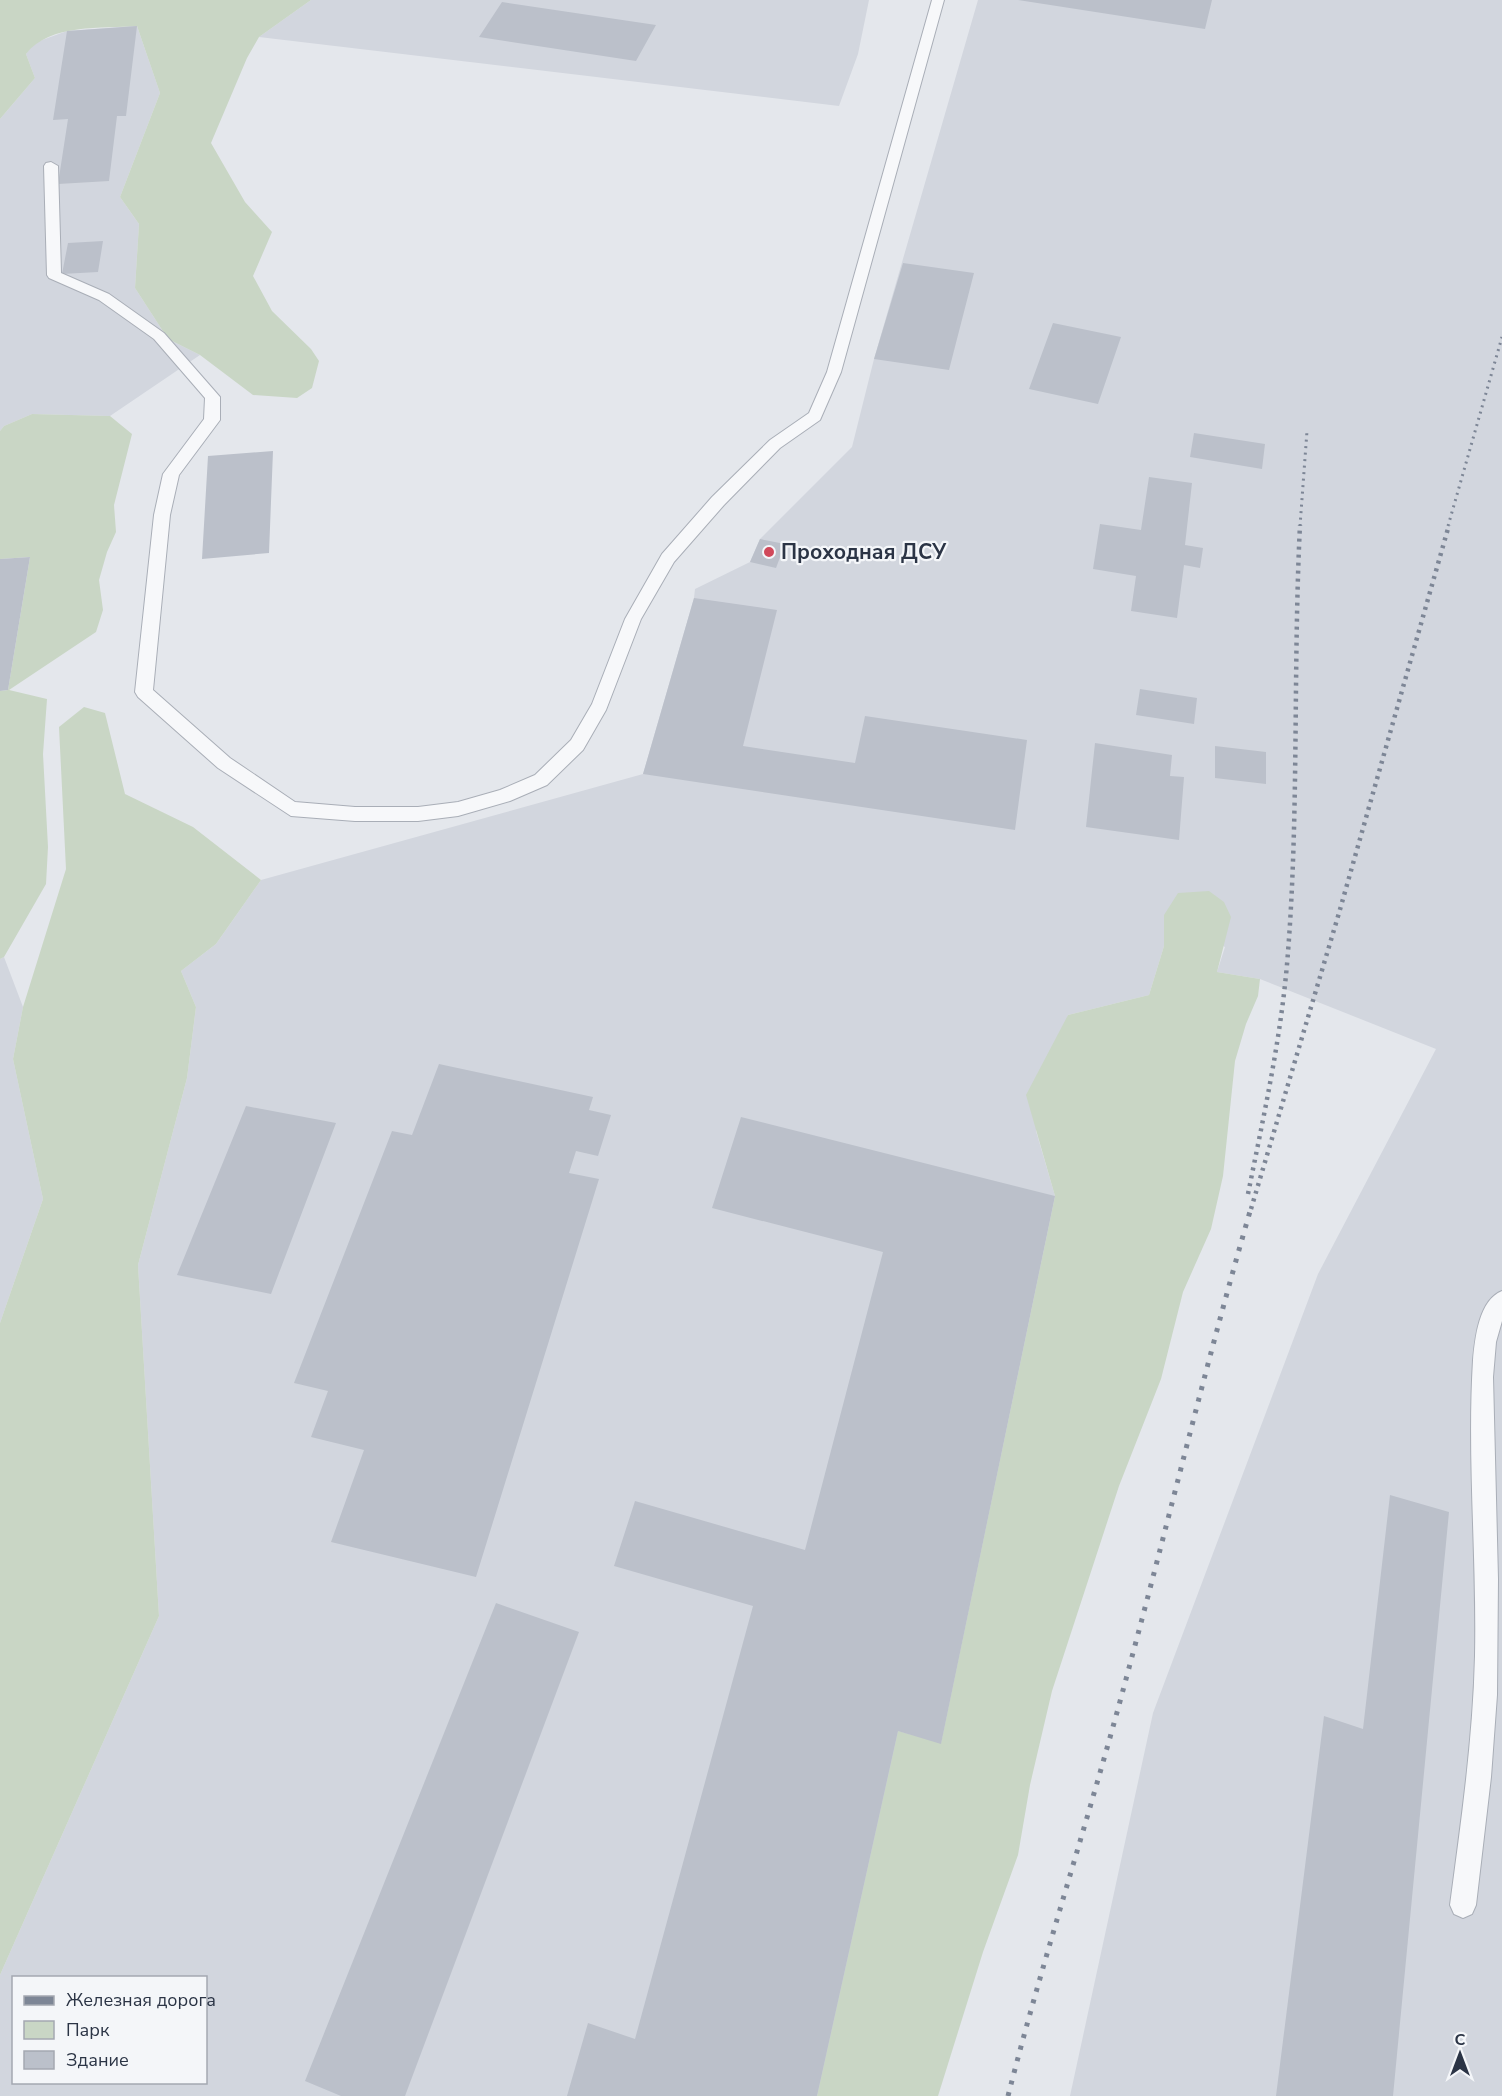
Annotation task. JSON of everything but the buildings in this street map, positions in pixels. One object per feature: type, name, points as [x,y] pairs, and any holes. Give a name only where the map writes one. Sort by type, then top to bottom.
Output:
[{"type":"lane","points":[[51,166],[54,275],[104,297],[159,336],[213,397],[212,420],[171,474],[162,515],[144,692],[224,763],[291,808],[356,814],[417,814],[458,808],[504,796],[541,780],[577,745],[600,705],[633,619],[668,558],[718,501],[775,444],[815,416],[834,372],[938,0]]},
{"type":"lane","points":[[1463,1905],[1483,1733],[1487,1618],[1483,1400],[1485,1350],[1495,1309],[1502,1301]]},
{"type":"shaded area","points":[[311,0],[869,0],[858,54],[839,106],[259,37]]},
{"type":"shaded area","points":[[978,0],[1502,0],[1502,2096],[1070,2096],[1153,1713],[1318,1274],[1436,1049],[1260,979],[1217,972],[1225,947],[1164,915],[1164,946],[1149,995],[1068,1015],[1036,1131],[1055,1196],[941,1744],[817,2096],[0,2096],[0,1975],[159,1616],[138,1265],[187,1078],[196,1007],[181,971],[216,944],[261,880],[643,774],[695,589],[750,562],[760,539],[852,447],[874,359]]},
{"type":"shaded area","points":[[137,26],[160,93],[120,197],[139,224],[135,288],[168,339],[200,355],[110,416],[32,414],[4,426],[0,431],[0,119],[35,78],[26,54],[34,43],[67,31]]},
{"type":"shaded area","points":[[4,957],[23,1007],[13,1059],[43,1199],[0,1323],[0,959]]},
{"type":"green space","points":[[0,0],[311,0],[259,37],[247,58],[211,143],[245,202],[272,232],[253,276],[272,311],[311,349],[319,361],[312,388],[297,398],[253,395],[200,355],[168,339],[135,288],[139,224],[120,197],[160,93],[137,26],[77,29],[62,32],[36,44],[26,54],[35,78],[0,119]]},
{"type":"green space","points":[[32,414],[110,416],[132,434],[114,505],[116,532],[107,552],[99,580],[103,610],[96,632],[9,690],[47,699],[43,754],[48,847],[46,884],[4,957],[0,959],[0,691],[8,690],[30,557],[0,559],[0,431],[4,426]]},
{"type":"green space","points":[[84,707],[105,713],[125,794],[193,827],[261,880],[216,944],[181,971],[196,1007],[187,1078],[138,1265],[159,1616],[0,1975],[0,1323],[43,1199],[13,1059],[23,1007],[66,869],[59,727]]},
{"type":"green space","points":[[1209,891],[1224,902],[1231,917],[1217,972],[1260,979],[1258,996],[1246,1024],[1235,1061],[1223,1176],[1211,1229],[1183,1292],[1161,1379],[1119,1486],[1052,1691],[1030,1785],[1018,1855],[983,1952],[938,2096],[817,2096],[898,1731],[941,1743],[1055,1196],[1026,1095],[1068,1015],[1149,995],[1164,946],[1164,915],[1178,893]]},
{"type":"railway","points":[[1448,526],[1502,337]]},
{"type":"railway","points":[[1300,526],[1307,431]]},
{"type":"railway","points":[[1248,1194],[1277,1044],[1288,952],[1294,845],[1300,525]]},
{"type":"railway","points":[[1251,1209],[1339,913],[1449,525]]},
{"type":"railway","points":[[1008,2096],[1115,1718],[1251,1208]]},
{"type":"place","name":"Проходная ДСУ","points":[[769,552]]}]
